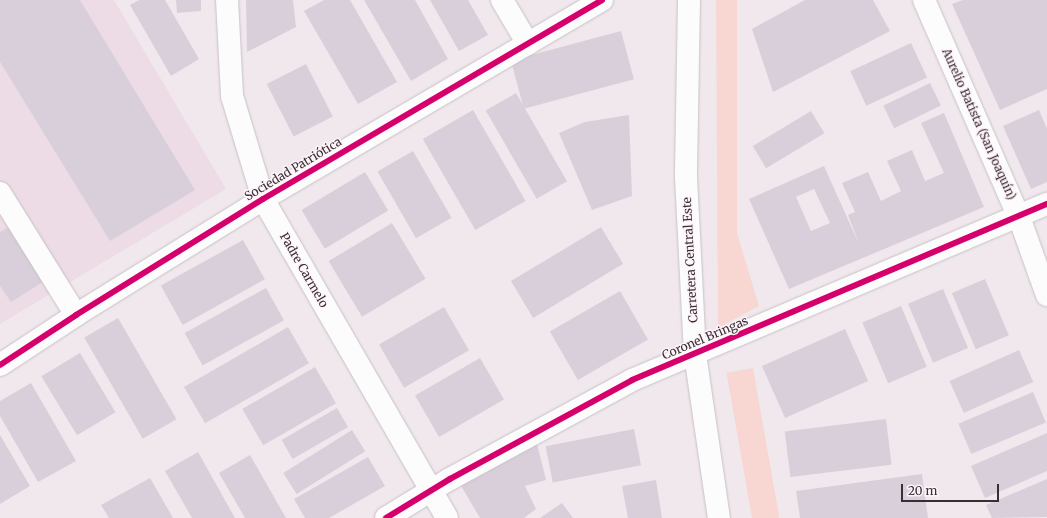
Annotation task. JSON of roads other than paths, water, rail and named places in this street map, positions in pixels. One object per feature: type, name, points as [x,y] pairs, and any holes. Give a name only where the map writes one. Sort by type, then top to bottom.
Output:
[{"type":"street","name":"Padre Carmelo","points":[[227,0],[232,96],[264,199],[447,518]]},
{"type":"street","points":[[502,0],[528,44]]},
{"type":"street","name":"Sociedad Patriótica","points":[[0,366],[76,315],[264,199],[602,0]]},
{"type":"street","name":"Carretera Central Este","points":[[689,0],[686,177],[695,354],[719,518]]},
{"type":"street","name":"Aurelio Batista (San Joaquín)","points":[[924,0],[1019,217],[1047,295]]},
{"type":"street","points":[[0,193],[76,315]]},
{"type":"street","name":"Coronel Bringas","points":[[386,518],[431,490],[632,380],[1047,204]]}]
